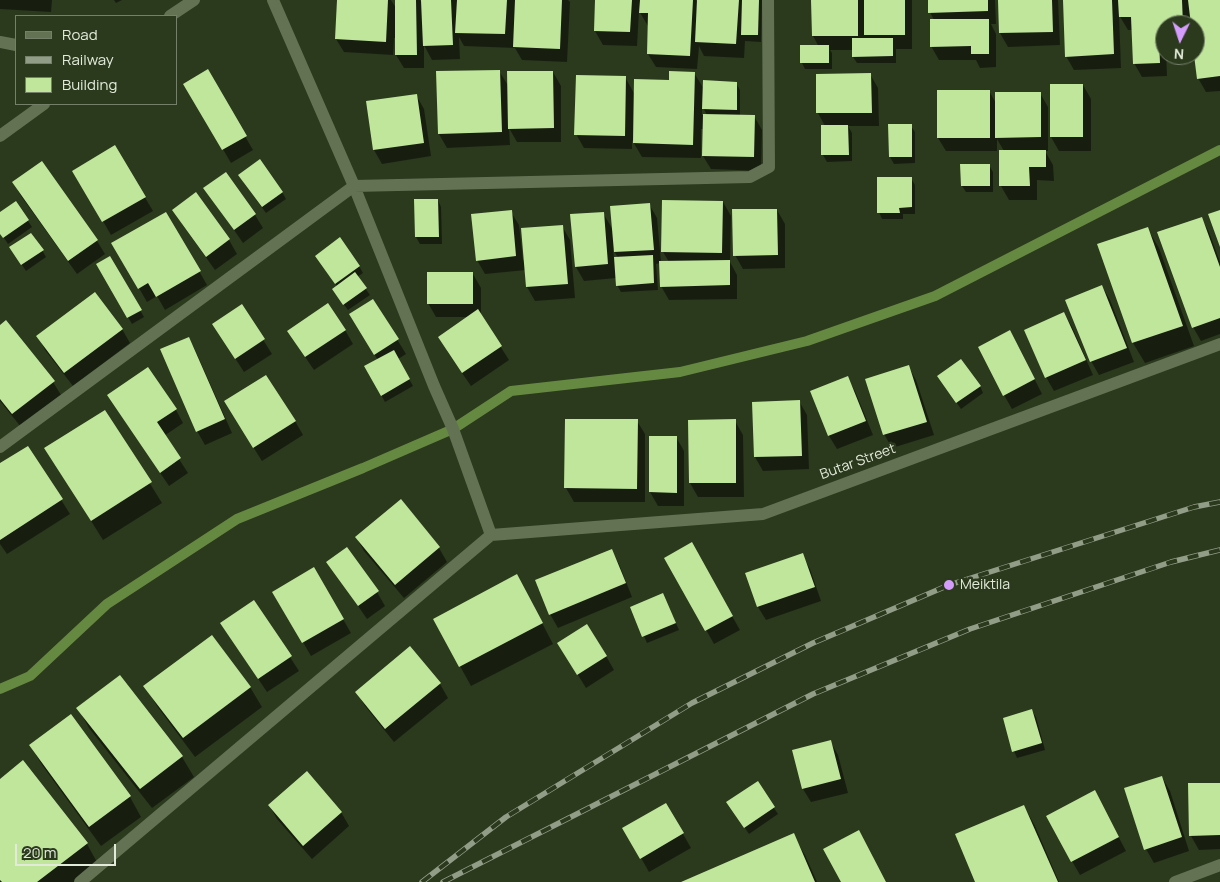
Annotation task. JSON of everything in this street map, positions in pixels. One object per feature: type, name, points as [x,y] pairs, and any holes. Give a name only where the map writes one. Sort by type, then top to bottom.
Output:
[{"type":"street","points":[[172,15],[194,0]]},
{"type":"street","points":[[80,882],[491,535],[453,429],[354,186],[273,0]]},
{"type":"street","points":[[0,447],[354,186],[750,177],[769,167],[768,0]]},
{"type":"street","points":[[0,42],[15,45]]},
{"type":"street","points":[[0,136],[43,105]]},
{"type":"street","name":"Butar Street","points":[[491,535],[763,514],[1220,344]]},
{"type":"street","points":[[1175,882],[1220,865]]},
{"type":"building","points":[[337,0],[388,0],[386,42],[335,39]]},
{"type":"building","points":[[395,0],[416,0],[417,55],[395,55]]},
{"type":"building","points":[[421,0],[451,0],[453,45],[423,46]]},
{"type":"building","points":[[457,0],[507,0],[505,34],[455,33]]},
{"type":"building","points":[[515,0],[562,0],[560,49],[513,47]]},
{"type":"building","points":[[595,0],[632,0],[630,32],[594,31]]},
{"type":"building","points":[[640,0],[693,0],[690,56],[647,54],[648,13],[639,13]]},
{"type":"building","points":[[697,0],[739,0],[736,44],[695,42]]},
{"type":"building","points":[[742,0],[759,0],[758,35],[741,35]]},
{"type":"building","points":[[811,0],[858,0],[858,36],[812,36]]},
{"type":"building","points":[[864,0],[905,0],[905,35],[864,35]]},
{"type":"building","points":[[928,0],[988,0],[988,11],[928,13]]},
{"type":"building","points":[[998,0],[1052,0],[1053,32],[999,33]]},
{"type":"building","points":[[1063,0],[1112,0],[1114,54],[1065,57]]},
{"type":"building","points":[[1118,0],[1182,0],[1183,15],[1155,15],[1155,63],[1133,64],[1131,17],[1119,17]]},
{"type":"building","points":[[1188,0],[1220,0],[1220,76],[1197,79],[1195,65],[1205,65],[1205,15],[1190,15]]},
{"type":"building","points":[[930,19],[989,19],[989,54],[971,54],[971,46],[930,47]]},
{"type":"building","points":[[852,38],[893,38],[893,56],[852,57]]},
{"type":"building","points":[[800,45],[829,45],[829,63],[800,63]]},
{"type":"building","points":[[208,69],[247,136],[222,150],[183,84]]},
{"type":"building","points":[[500,70],[502,132],[438,134],[436,71]]},
{"type":"building","points":[[507,71],[553,71],[554,128],[508,129]]},
{"type":"building","points":[[669,71],[695,72],[693,145],[633,143],[634,79],[669,80]]},
{"type":"building","points":[[871,73],[872,113],[816,113],[816,74]]},
{"type":"building","points":[[576,75],[626,76],[625,136],[574,135]]},
{"type":"building","points":[[703,80],[737,82],[737,110],[702,109]]},
{"type":"building","points":[[1050,84],[1083,84],[1083,137],[1050,137]]},
{"type":"building","points":[[937,90],[990,90],[990,138],[937,138]]},
{"type":"building","points":[[995,92],[1041,92],[1041,137],[995,138]]},
{"type":"building","points":[[417,94],[424,143],[373,150],[366,101]]},
{"type":"building","points":[[703,114],[755,115],[754,157],[702,156]]},
{"type":"building","points":[[888,124],[912,124],[912,157],[889,157]]},
{"type":"building","points":[[821,125],[848,125],[849,155],[821,155]]},
{"type":"building","points":[[115,145],[146,197],[102,222],[72,171]]},
{"type":"building","points":[[999,150],[1046,150],[1046,167],[1029,167],[1030,186],[999,186]]},
{"type":"building","points":[[260,159],[283,192],[262,207],[238,175]]},
{"type":"building","points":[[42,161],[98,240],[68,261],[12,182]]},
{"type":"building","points":[[960,164],[990,164],[990,186],[961,186]]},
{"type":"building","points":[[226,172],[256,214],[234,230],[203,188]]},
{"type":"building","points":[[877,177],[912,177],[912,207],[899,208],[900,213],[877,213]]},
{"type":"building","points":[[196,192],[230,239],[206,257],[172,210]]},
{"type":"building","points":[[414,199],[438,199],[439,237],[415,237]]},
{"type":"building","points":[[662,200],[723,201],[722,253],[661,252]]},
{"type":"building","points":[[16,201],[29,220],[3,238],[0,234],[0,212]]},
{"type":"building","points":[[650,203],[654,250],[614,252],[610,206]]},
{"type":"building","points":[[732,209],[777,209],[778,255],[733,256]]},
{"type":"building","points":[[512,210],[516,256],[476,261],[471,214]]},
{"type":"building","points":[[1220,210],[1220,247],[1208,214]]},
{"type":"building","points":[[166,212],[201,271],[156,297],[148,283],[138,289],[111,243]]},
{"type":"building","points":[[604,212],[608,264],[575,267],[570,214]]},
{"type":"building","points":[[1202,217],[1220,267],[1220,318],[1192,328],[1157,232]]},
{"type":"building","points":[[563,225],[568,284],[526,287],[521,228]]},
{"type":"building","points":[[1148,227],[1183,326],[1132,343],[1097,244]]},
{"type":"building","points":[[31,233],[44,250],[21,265],[9,247]]},
{"type":"building","points":[[340,237],[360,266],[335,284],[315,256]]},
{"type":"building","points":[[653,255],[654,283],[616,286],[614,257]]},
{"type":"building","points":[[110,256],[142,310],[127,318],[96,264]]},
{"type":"building","points":[[730,260],[730,285],[660,287],[659,261]]},
{"type":"building","points":[[355,272],[367,288],[343,305],[332,289]]},
{"type":"building","points":[[427,272],[473,272],[473,304],[427,304]]},
{"type":"building","points":[[1102,285],[1127,348],[1090,362],[1065,300]]},
{"type":"building","points":[[95,292],[123,329],[64,373],[36,336]]},
{"type":"building","points":[[373,299],[399,339],[374,355],[349,314]]},
{"type":"building","points":[[328,303],[346,330],[305,357],[287,331]]},
{"type":"building","points":[[242,304],[265,339],[235,359],[212,324]]},
{"type":"building","points":[[478,309],[502,346],[462,373],[438,337]]},
{"type":"building","points":[[1064,312],[1086,360],[1045,378],[1024,330]]},
{"type":"building","points":[[6,320],[55,381],[12,414],[0,399],[0,325]]},
{"type":"building","points":[[1010,330],[1035,379],[1003,396],[978,347]]},
{"type":"building","points":[[189,337],[225,419],[196,432],[160,349]]},
{"type":"building","points":[[394,350],[410,379],[381,396],[364,366]]},
{"type":"building","points":[[961,359],[981,386],[956,403],[937,376]]},
{"type":"building","points":[[909,365],[927,422],[883,435],[865,379]]},
{"type":"building","points":[[148,367],[177,409],[157,422],[181,458],[160,473],[107,395]]},
{"type":"building","points":[[266,375],[296,421],[253,448],[224,401]]},
{"type":"building","points":[[848,376],[866,421],[828,436],[810,391]]},
{"type":"building","points":[[800,400],[802,456],[754,457],[752,402]]},
{"type":"building","points":[[105,410],[152,482],[91,521],[44,448]]},
{"type":"building","points":[[565,419],[638,419],[637,489],[564,488]]},
{"type":"building","points":[[736,419],[736,483],[689,483],[688,420]]},
{"type":"building","points":[[649,436],[677,436],[677,493],[649,492]]},
{"type":"building","points":[[28,446],[63,499],[0,540],[0,463]]},
{"type":"building","points":[[401,499],[440,547],[395,585],[355,537]]},
{"type":"building","points":[[692,542],[733,616],[705,631],[664,558]]},
{"type":"building","points":[[347,547],[379,591],[358,606],[326,562]]},
{"type":"building","points":[[612,549],[626,583],[549,615],[535,580]]},
{"type":"building","points":[[803,553],[815,587],[757,607],[745,573]]},
{"type":"building","points":[[314,567],[344,619],[302,643],[272,592]]},
{"type":"building","points":[[517,574],[543,623],[459,667],[433,619]]},
{"type":"building","points":[[663,593],[676,623],[642,637],[630,607]]},
{"type":"building","points":[[254,600],[292,656],[258,679],[220,623]]},
{"type":"building","points":[[587,624],[607,656],[577,675],[557,643]]},
{"type":"building","points":[[212,635],[251,687],[183,738],[143,686]]},
{"type":"building","points":[[410,646],[441,683],[385,729],[355,692]]},
{"type":"building","points":[[120,675],[183,756],[140,789],[76,708]]},
{"type":"building","points":[[1032,709],[1042,743],[1012,752],[1003,718]]},
{"type":"building","points":[[71,714],[131,796],[89,827],[29,745]]},
{"type":"building","points":[[831,740],[841,779],[802,789],[792,750]]},
{"type":"building","points":[[23,760],[88,843],[37,882],[2,882],[0,880],[0,779]]},
{"type":"building","points":[[307,771],[342,812],[303,846],[268,805]]},
{"type":"building","points":[[1162,776],[1182,837],[1144,850],[1124,788]]},
{"type":"building","points":[[758,781],[775,807],[744,828],[726,802]]},
{"type":"building","points":[[1188,783],[1220,783],[1220,835],[1189,836]]},
{"type":"building","points":[[1095,790],[1119,837],[1071,862],[1046,816]]},
{"type":"building","points":[[666,803],[684,833],[640,859],[622,828]]},
{"type":"building","points":[[1024,805],[1058,882],[975,882],[955,834]]},
{"type":"building","points":[[859,830],[886,882],[841,882],[823,849]]},
{"type":"building","points":[[794,833],[815,882],[681,882]]},
{"type":"waterway","points":[[0,689],[30,676],[107,604],[237,519],[453,429],[511,391],[680,372],[807,341],[935,296],[1220,150]]},
{"type":"railway","points":[[422,882],[506,817],[692,703],[813,643],[949,585],[1194,507],[1220,502]]},
{"type":"railway","points":[[443,882],[813,694],[970,629],[1171,562],[1220,550]]},
{"type":"place","name":"Meiktila","points":[[949,585]]}]
